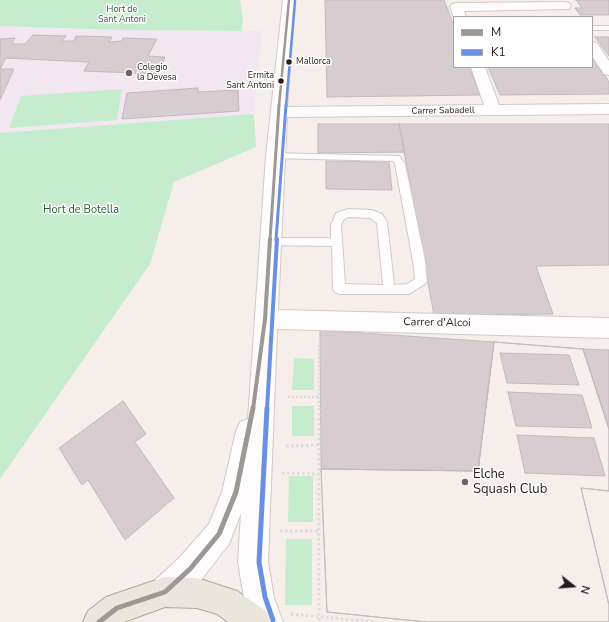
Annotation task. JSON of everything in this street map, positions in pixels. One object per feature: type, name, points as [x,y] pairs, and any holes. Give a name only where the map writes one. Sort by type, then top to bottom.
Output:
[{"type":"main road","points":[[99,622],[117,608],[165,592],[196,593],[212,597],[268,619]]},
{"type":"street","points":[[268,619],[259,598],[253,562],[269,242],[278,112],[289,0]]},
{"type":"street","points":[[460,16],[456,7],[563,3],[571,16]]},
{"type":"street","points":[[593,47],[609,71]]},
{"type":"street","points":[[478,68],[493,110]]},
{"type":"street","name":"Carrer Sabadell","points":[[278,112],[609,109]]},
{"type":"street","points":[[165,592],[190,569],[219,534],[236,492],[256,394],[265,319]]},
{"type":"street","name":"Carrer d'Alcoi","points":[[265,319],[609,328]]},
{"type":"lane","points":[[593,28],[609,28]]},
{"type":"lane","points":[[275,156],[396,158],[400,164],[419,261],[421,281],[409,289],[389,290],[339,290],[336,225],[340,216],[348,213],[372,214],[378,217],[382,222],[389,290]]},
{"type":"lane","points":[[269,242],[337,242]]},
{"type":"path","points":[[319,334],[319,622]]},
{"type":"path","points":[[288,397],[319,397]]},
{"type":"path","points":[[286,446],[320,445]]},
{"type":"path","points":[[280,472],[320,474]]},
{"type":"path","points":[[273,530],[320,531]]},
{"type":"path","points":[[268,619],[320,617],[376,622]]},
{"type":"shaded area","name":"Colegio la Devesa","points":[[0,26],[121,30],[262,31],[254,114],[0,133]]},
{"type":"green space","name":"Hort de Sant Antoni","points":[[0,0],[240,0],[243,18],[241,31],[121,30],[0,26]]},
{"type":"green space","points":[[122,89],[117,120],[9,128],[21,96]]},
{"type":"green space","name":"Hort de Botella","points":[[254,114],[256,147],[174,182],[150,264],[0,479],[0,133]]},
{"type":"green space","points":[[294,358],[314,359],[314,390],[292,390]]},
{"type":"green space","points":[[292,406],[314,406],[314,436],[292,436]]},
{"type":"green space","points":[[289,476],[313,476],[313,522],[288,522]]},
{"type":"green space","points":[[286,539],[312,539],[312,605],[285,605]]},
{"type":"building","points":[[325,0],[444,0],[453,23],[453,68],[469,68],[480,95],[327,97]]},
{"type":"building","points":[[576,0],[609,0],[609,15],[580,15],[575,8],[582,8]]},
{"type":"building","points":[[33,35],[66,36],[62,41],[74,41],[76,36],[112,37],[109,42],[121,41],[123,38],[157,39],[148,56],[165,57],[158,74],[84,71],[89,62],[6,58],[0,69],[0,39],[15,38],[12,44],[25,44]]},
{"type":"building","points":[[595,37],[609,37],[609,56]]},
{"type":"building","points":[[593,58],[609,82],[609,94],[500,95],[488,68],[593,68]]},
{"type":"building","points":[[0,69],[14,69],[0,100]]},
{"type":"building","points":[[198,88],[198,92],[238,90],[239,111],[122,119],[127,93]]},
{"type":"building","points":[[318,124],[399,124],[405,152],[318,153]]},
{"type":"building","points":[[399,124],[609,124],[609,265],[536,266],[553,314],[434,315]]},
{"type":"building","points":[[326,161],[389,162],[392,190],[326,189]]},
{"type":"building","points":[[320,330],[494,342],[478,471],[321,469]]},
{"type":"building","name":"Elche Squash Club","points":[[494,342],[583,349],[609,429],[609,491],[581,488],[609,605],[609,622],[426,622],[327,612],[321,469],[478,471]],"holes":[[[500,353],[569,355],[579,385],[507,383]],[[508,392],[582,395],[592,428],[516,426]],[[517,435],[594,438],[605,476],[525,473]]]},
{"type":"building","name":"Elche Squash Club","points":[[494,342],[583,349],[609,429],[609,491],[581,488],[609,605],[609,622],[426,622],[327,612],[321,469],[478,471]]},
{"type":"building","points":[[583,349],[609,350],[609,429]]},
{"type":"building","points":[[123,401],[146,434],[135,442],[174,498],[125,540],[88,480],[82,485],[59,448]]},
{"type":"transit line","name":"M","points":[[99,622],[117,608],[165,592],[190,569],[219,534],[236,492],[256,394],[265,319],[278,112],[289,0]]},
{"type":"transit line","name":"K1","points":[[273,620],[265,597],[259,562],[281,156],[295,1]]},
{"type":"place","name":"Mallorca","points":[[289,62]]},
{"type":"place","name":"Colegio la Devesa","points":[[129,73]]},
{"type":"place","name":"Ermita Sant Antoni","points":[[281,81]]},
{"type":"place","name":"Elche Squash Club","points":[[465,482]]}]
